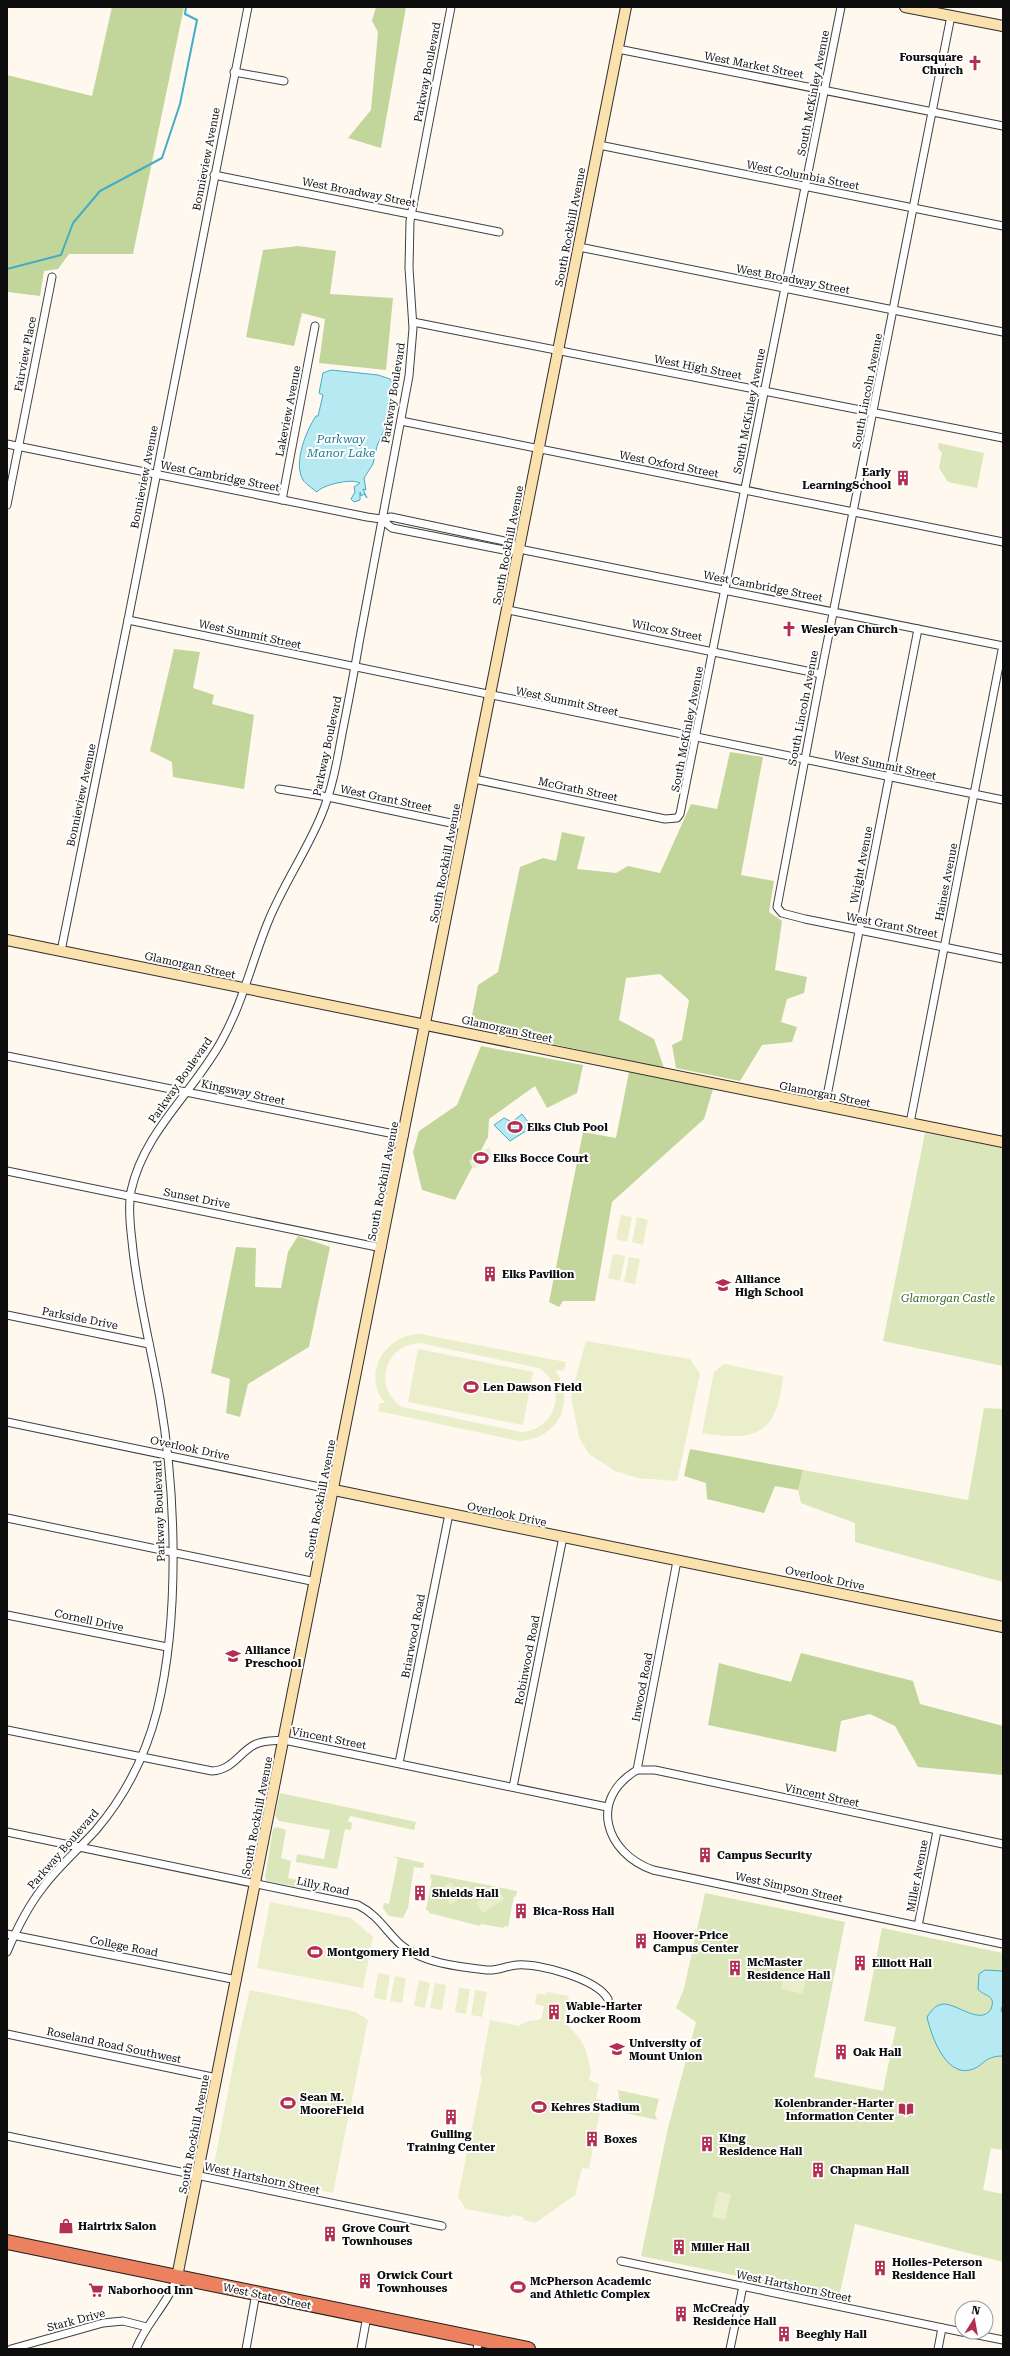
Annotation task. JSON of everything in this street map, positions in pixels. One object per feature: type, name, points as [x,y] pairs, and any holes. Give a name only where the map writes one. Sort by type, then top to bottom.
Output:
[{"type":"highway","name":"West State Street","points":[[7,2242],[367,2316],[478,2344],[528,2349]]},
{"type":"street","name":"Bonnieview Avenue","points":[[61,951],[128,620],[234,72],[248,7]]},
{"type":"street","name":"Parkway Boulevard","points":[[7,1952],[10,1935],[44,1886],[98,1828],[114,1806],[141,1757],[158,1709],[167,1648],[172,1552],[168,1456],[133,1252],[130,1197],[135,1178],[146,1150],[170,1113],[187,1092],[224,1038],[244,989],[268,922],[311,839],[328,797],[355,668],[412,355],[413,322],[408,252],[411,213],[451,7]]},
{"type":"street","name":"South Rockhill Avenue","points":[[136,2349],[146,2328],[171,2292],[177,2277],[316,1582],[626,7]]},
{"type":"street","name":"South McKinley Avenue","points":[[677,818],[682,810],[841,7]]},
{"type":"street","points":[[905,7],[952,12],[1003,26]]},
{"type":"street","name":"South Lincoln Avenue","points":[[778,910],[777,901],[804,760],[874,413],[952,12]]},
{"type":"street","name":"West Market Street","points":[[618,49],[1003,126]]},
{"type":"street","points":[[234,72],[284,81]]},
{"type":"street","name":"West Columbia Street","points":[[599,145],[1003,226]]},
{"type":"street","name":"West Broadway Street","points":[[214,175],[411,213],[499,232]]},
{"type":"street","name":"West Broadway Street","points":[[579,247],[1003,332]]},
{"type":"street","name":"Fairview Place","points":[[7,506],[52,277]]},
{"type":"street","name":"West High Street","points":[[413,322],[1003,438]]},
{"type":"street","name":"Lakeview Avenue","points":[[282,500],[315,326]]},
{"type":"street","name":"West Oxford Street","points":[[401,421],[1003,542]]},
{"type":"street","name":"West Cambridge Street","points":[[7,444],[381,519],[391,517],[509,542],[519,549],[1003,646]]},
{"type":"street","name":"Wilcox Street","points":[[508,610],[821,674]]},
{"type":"street","name":"West Summit Street","points":[[128,620],[491,696],[1003,800]]},
{"type":"street","name":"Wright Avenue","points":[[825,1106],[918,629]]},
{"type":"street","name":"Haines Avenue","points":[[910,1123],[1003,646]]},
{"type":"street","name":"McGrath Street","points":[[474,779],[664,819],[677,818]]},
{"type":"street","name":"West Grant Street","points":[[279,789],[328,797],[465,826]]},
{"type":"street","name":"West Grant Street","points":[[778,910],[804,919],[1003,959]]},
{"type":"street","name":"Glamorgan Street","points":[[7,940],[1003,1142]]},
{"type":"street","name":"Kingsway Street","points":[[7,1056],[404,1136]]},
{"type":"street","name":"Sunset Drive","points":[[7,1172],[382,1248]]},
{"type":"street","name":"Parkside Drive","points":[[7,1315],[149,1344]]},
{"type":"street","name":"Overlook Drive","points":[[7,1422],[1003,1627]]},
{"type":"street","name":"Briarwood Road","points":[[399,1763],[449,1514]]},
{"type":"street","points":[[7,1518],[316,1582]]},
{"type":"street","name":"Robinwood Road","points":[[513,1787],[563,1537]]},
{"type":"street","name":"Inwood Road","points":[[637,1770],[677,1561]]},
{"type":"street","name":"Cornell Drive","points":[[7,1615],[167,1648]]},
{"type":"street","name":"Vincent Street","points":[[7,1730],[201,1770],[218,1771],[231,1766],[255,1745],[266,1741],[284,1740],[607,1807]]},
{"type":"street","points":[[607,1807],[617,1788],[637,1770]]},
{"type":"street","name":"Vincent Street","points":[[637,1770],[655,1770],[1003,1844]]},
{"type":"street","name":"West Simpson Street","points":[[607,1807],[609,1828],[617,1845],[633,1860],[648,1868],[1003,1944]]},
{"type":"street","name":"Miller Avenue","points":[[918,1926],[937,1831]]},
{"type":"street","name":"Lilly Road","points":[[7,1832],[358,1905],[376,1916],[403,1947],[427,1959],[486,1970],[519,1965],[561,1971],[581,1980],[601,1992],[608,1999]]},
{"type":"street","name":"College Road","points":[[10,1935],[237,1980]]},
{"type":"street","name":"Roseland Road Southwest","points":[[7,2034],[217,2078]]},
{"type":"street","name":"West Hartshorn Street","points":[[7,2136],[442,2226]]},
{"type":"street","name":"West Hartshorn Street","points":[[621,2261],[954,2330]]},
{"type":"street","points":[[730,2349],[742,2286]]},
{"type":"street","points":[[246,2349],[256,2293]]},
{"type":"street","points":[[361,2349],[367,2316]]},
{"type":"street","name":"Stark Drive","points":[[11,2349],[32,2346],[113,2321],[131,2323],[146,2328]]},
{"type":"street","points":[[938,2349],[942,2328]]},
{"type":"green space","points":[[112,7],[184,7],[133,254],[69,254],[58,269],[44,271],[40,296],[8,292],[7,297],[7,75],[92,96]]},
{"type":"green space","points":[[376,7],[406,7],[381,148],[348,138],[371,110],[378,32],[372,21]]},
{"type":"green space","points":[[298,246],[336,251],[330,294],[393,298],[386,370],[319,363],[325,319],[302,313],[294,346],[246,337],[263,250]]},
{"type":"green space","points":[[939,443],[984,453],[977,488],[948,482],[939,468],[942,453],[938,448]]},
{"type":"green space","points":[[174,649],[200,652],[193,688],[214,695],[212,704],[254,715],[244,789],[173,777],[172,762],[150,751]]},
{"type":"green space","points":[[730,752],[763,757],[741,875],[774,881],[769,912],[782,921],[775,970],[807,977],[804,993],[787,999],[781,1022],[797,1027],[792,1042],[762,1045],[740,1081],[676,1068],[672,1045],[682,1040],[689,1000],[660,974],[626,978],[619,1020],[654,1039],[664,1068],[470,1026],[478,985],[498,972],[520,867],[543,858],[556,861],[562,832],[585,837],[577,869],[616,873],[628,866],[660,873],[691,804],[717,809]]},
{"type":"green space","points":[[481,1046],[583,1065],[577,1093],[547,1108],[535,1086],[489,1119],[488,1137],[455,1200],[422,1190],[413,1152],[419,1131],[457,1105]]},
{"type":"green space","points":[[629,1072],[713,1089],[704,1119],[612,1202],[595,1301],[563,1301],[559,1307],[549,1302],[583,1132],[616,1138]]},
{"type":"green space","name":"Glamorgan Castle","points":[[925,1133],[1003,1148],[1003,1366],[883,1341]]},
{"type":"green space","name":"Elks Bocce Court","points":[[489,1147],[494,1155],[473,1169],[469,1161]]},
{"type":"green space","points":[[621,1215],[632,1217],[627,1242],[616,1239]]},
{"type":"green space","points":[[637,1217],[648,1220],[643,1245],[632,1242]]},
{"type":"green space","points":[[298,1236],[330,1247],[309,1347],[248,1384],[240,1417],[226,1413],[230,1379],[211,1373],[236,1247],[256,1248],[255,1287],[281,1288],[288,1252]]},
{"type":"green space","points":[[613,1254],[625,1256],[620,1281],[608,1278]]},
{"type":"green space","points":[[629,1257],[640,1259],[635,1284],[624,1282]]},
{"type":"green space","points":[[420,1334],[566,1362],[564,1371],[555,1370],[561,1382],[564,1394],[564,1406],[560,1416],[554,1426],[545,1433],[533,1439],[520,1441],[378,1411],[380,1403],[385,1403],[378,1391],[375,1380],[376,1368],[380,1358],[387,1348],[396,1341],[407,1336]],"holes":[[[420,1343],[539,1368],[548,1376],[554,1386],[556,1396],[554,1406],[550,1416],[543,1424],[533,1429],[521,1432],[402,1407],[393,1399],[387,1389],[385,1378],[391,1358],[398,1351],[408,1345]]]},
{"type":"green space","points":[[586,1341],[690,1359],[700,1374],[677,1481],[637,1478],[615,1471],[589,1454],[579,1437],[571,1396]]},
{"type":"green space","name":"Len Dawson Field","points":[[418,1349],[533,1372],[523,1425],[408,1402]]},
{"type":"green space","points":[[724,1364],[783,1376],[776,1411],[769,1422],[761,1430],[750,1434],[737,1436],[721,1436],[702,1433],[714,1372]]},
{"type":"green space","points":[[984,1408],[1003,1409],[1003,1582],[855,1542],[855,1523],[801,1503],[798,1490],[803,1470],[968,1500]]},
{"type":"green space","points":[[690,1449],[803,1470],[798,1490],[775,1486],[764,1513],[707,1499],[706,1483],[684,1476]]},
{"type":"green space","points":[[801,1653],[913,1681],[920,1704],[1003,1726],[1003,1775],[918,1767],[895,1726],[870,1714],[841,1721],[836,1752],[708,1725],[719,1663],[791,1682]]},
{"type":"green space","points":[[280,1793],[416,1822],[414,1830],[350,1816],[348,1821],[352,1823],[351,1830],[345,1829],[337,1869],[296,1862],[297,1854],[324,1859],[330,1830],[279,1821],[275,1816]]},
{"type":"green space","points":[[276,1827],[286,1830],[281,1858],[291,1861],[288,1878],[338,1889],[336,1894],[267,1881],[265,1878],[273,1829]]},
{"type":"green space","points":[[393,1856],[424,1863],[423,1868],[414,1867],[408,1908],[403,1918],[389,1916],[383,1908],[384,1903],[389,1904],[398,1859]]},
{"type":"green space","points":[[431,1874],[517,1891],[516,1897],[514,1896],[508,1927],[505,1926],[504,1928],[481,1924],[480,1926],[429,1913],[429,1911],[426,1910],[432,1879],[430,1879]]},
{"type":"green space","points":[[451,1882],[461,1898],[450,1905],[440,1889]]},
{"type":"green space","points":[[497,1889],[504,1899],[483,1913],[476,1903]]},
{"type":"green space","name":"University of Mount Union","points":[[705,1893],[845,1922],[814,2077],[883,2091],[896,2027],[864,2021],[882,1928],[1003,1953],[1003,2150],[991,2148],[983,2190],[1003,2194],[1003,2262],[855,2224],[839,2297],[641,2256],[668,2128],[696,2022],[676,2008],[684,1989]]},
{"type":"green space","name":"Montgomery Field","points":[[270,1902],[351,1918],[373,1937],[363,1988],[257,1968]]},
{"type":"green space","points":[[378,1973],[390,1975],[386,2000],[374,1998]]},
{"type":"green space","points":[[395,1976],[406,1978],[402,2003],[390,2001]]},
{"type":"green space","points":[[784,1976],[806,1980],[803,1994],[781,1989]]},
{"type":"green space","points":[[419,1980],[430,1983],[425,2008],[414,2006]]},
{"type":"green space","points":[[435,1983],[446,1985],[442,2010],[430,2008]]},
{"type":"green space","points":[[459,1988],[470,1989],[466,2014],[455,2012]]},
{"type":"green space","name":"Sean M. MooreField","points":[[250,1990],[356,2012],[368,2020],[333,2193],[218,2170],[214,2165],[238,2040]]},
{"type":"green space","points":[[475,1990],[487,1992],[482,2017],[471,2015]]},
{"type":"green space","name":"Kehres Stadium","points":[[547,1992],[569,1996],[564,2021],[580,2039],[585,2048],[591,2069],[589,2080],[599,2084],[596,2099],[602,2100],[589,2169],[582,2168],[575,2195],[535,2223],[524,2220],[523,2217],[512,2215],[509,2217],[466,2209],[458,2197],[482,2078],[480,2074],[490,2020],[518,2026],[529,2021],[539,2020],[542,2017],[544,2006],[535,2004],[537,1993],[547,1995]]},
{"type":"green space","points":[[618,2090],[659,2099],[655,2114],[657,2120],[621,2112]]},
{"type":"green space","points":[[718,2191],[731,2194],[725,2220],[712,2217]]},
{"type":"water","name":"Parkway Manor Lake","points":[[331,370],[378,375],[390,379],[394,386],[387,423],[377,446],[373,464],[364,478],[366,490],[363,489],[367,498],[364,494],[361,496],[360,492],[360,500],[354,502],[351,499],[355,492],[354,487],[360,483],[350,481],[337,483],[320,489],[317,492],[303,480],[300,473],[299,465],[302,447],[312,422],[316,416],[318,416],[323,395],[319,393],[323,373]]},
{"type":"water","name":"Elks Club Pool","points":[[522,1114],[532,1127],[510,1141],[494,1125],[504,1118],[512,1122]]},
{"type":"water","points":[[985,1970],[1003,1971],[1003,2004],[1001,2010],[1003,2014],[1003,2056],[996,2056],[988,2059],[979,2066],[970,2070],[961,2070],[953,2067],[946,2061],[932,2034],[927,2017],[935,2007],[943,2004],[975,2015],[986,2014],[991,2009],[992,2000],[978,1989],[979,1974]]},
{"type":"waterway","points":[[7,269],[61,255],[73,223],[100,191],[162,158],[180,104],[197,20],[185,14],[186,7]]},
{"type":"place","name":"Foursquare Church","points":[[975,63]]},
{"type":"place","name":"Early LearningSchool","points":[[903,478]]},
{"type":"place","name":"Wesleyan Church","points":[[789,629]]},
{"type":"place","name":"Elks Club Pool","points":[[515,1127]]},
{"type":"place","name":"Elks Bocce Court","points":[[481,1158]]},
{"type":"place","name":"Elks Pavilion","points":[[490,1274]]},
{"type":"place","name":"Alliance High School","points":[[723,1285]]},
{"type":"place","name":"Len Dawson Field","points":[[471,1387]]},
{"type":"place","name":"Alliance Preschool","points":[[233,1656]]},
{"type":"place","name":"Campus Security","points":[[705,1855]]},
{"type":"place","name":"Shields Hall","points":[[420,1893]]},
{"type":"place","name":"Bica-Ross Hall","points":[[521,1911]]},
{"type":"place","name":"Hoover-Price Campus Center","points":[[641,1941]]},
{"type":"place","name":"Montgomery Field","points":[[315,1952]]},
{"type":"place","name":"Elliott Hall","points":[[860,1963]]},
{"type":"place","name":"McMaster Residence Hall","points":[[735,1968]]},
{"type":"place","name":"Wable-Harter Locker Room","points":[[554,2012]]},
{"type":"place","name":"University of Mount Union","points":[[617,2049]]},
{"type":"place","name":"Oak Hall","points":[[841,2052]]},
{"type":"place","name":"Sean M. MooreField","points":[[288,2103]]},
{"type":"place","name":"Kehres Stadium","points":[[539,2107]]},
{"type":"place","name":"Kolenbrander-Harter Information Center","points":[[906,2109]]},
{"type":"place","name":"Gulling Training Center","points":[[451,2117]]},
{"type":"place","name":"Boxes","points":[[592,2139]]},
{"type":"place","name":"King Residence Hall","points":[[707,2144]]},
{"type":"place","name":"Chapman Hall","points":[[818,2170]]},
{"type":"place","name":"Hairtrix Salon","points":[[66,2226]]},
{"type":"place","name":"Grove Court Townhouses","points":[[330,2234]]},
{"type":"place","name":"Miller Hall","points":[[679,2247]]},
{"type":"place","name":"Hoiles-Peterson Residence Hall","points":[[880,2268]]},
{"type":"place","name":"Orwick Court Townhouses","points":[[365,2281]]},
{"type":"place","name":"McPherson Academic and Athletic Complex","points":[[518,2287]]},
{"type":"place","name":"Naborhood Inn","points":[[96,2290]]},
{"type":"place","name":"McCready Residence Hall","points":[[681,2314]]},
{"type":"place","name":"Beeghly Hall","points":[[784,2334]]}]
